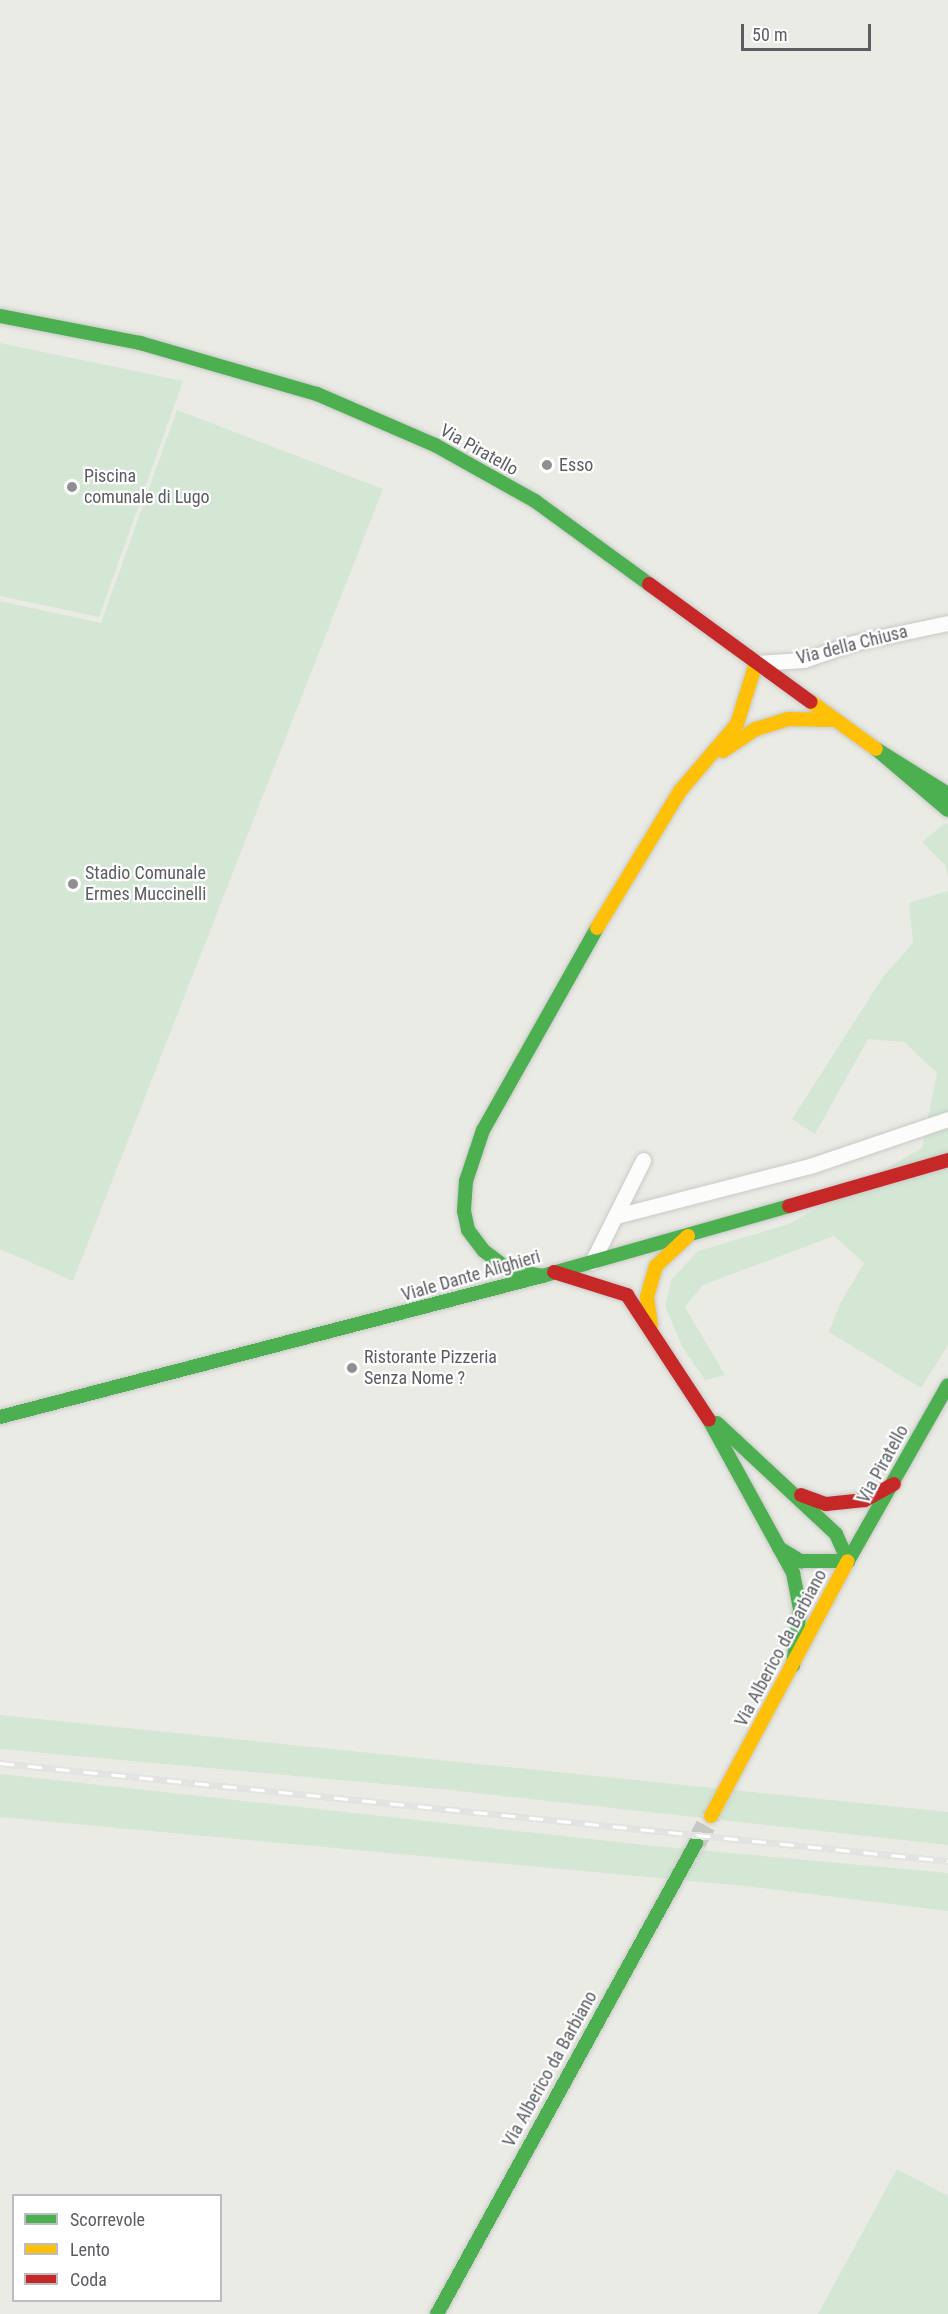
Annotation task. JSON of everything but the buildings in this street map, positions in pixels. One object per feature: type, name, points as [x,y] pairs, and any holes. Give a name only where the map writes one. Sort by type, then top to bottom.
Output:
[{"type":"main road","name":"Via Piratello","points":[[0,316],[140,343],[317,394],[435,445],[535,501],[641,575],[756,663],[876,749],[948,794]]},
{"type":"main road","points":[[756,663],[737,724],[680,791],[534,1034],[483,1130],[466,1181],[466,1221],[484,1251],[509,1270],[547,1274],[627,1294],[705,1412],[793,1573],[800,1609],[793,1666]]},
{"type":"main road","points":[[707,762],[756,729],[788,719],[836,720]]},
{"type":"main road","name":"Via Piratello","points":[[876,749],[948,810]]},
{"type":"main road","name":"Viale Dante Alighieri","points":[[0,1417],[592,1262],[942,1161]]},
{"type":"main road","points":[[652,1330],[647,1298],[656,1266],[691,1234]]},
{"type":"main road","name":"Via Piratello","points":[[848,1561],[895,1483],[948,1384]]},
{"type":"main road","points":[[705,1412],[799,1494],[836,1534],[848,1561],[801,1561],[779,1548]]},
{"type":"main road","points":[[799,1494],[826,1504],[865,1500],[895,1483]]},
{"type":"main road","name":"Via Alberico da Barbiano","points":[[711,1816],[848,1561]]},
{"type":"main road","name":"Via Alberico da Barbiano","points":[[437,2314],[696,1843]]},
{"type":"street","name":"Via della Chiusa","points":[[756,663],[804,660],[853,644],[948,623]]},
{"type":"street","points":[[616,1216],[813,1166],[948,1119]]},
{"type":"street","points":[[592,1262],[643,1161]]},
{"type":"green space","name":"Piscina comunale di Lugo","points":[[0,343],[183,381],[99,617],[0,596]]},
{"type":"green space","points":[[177,410],[383,489],[73,1281],[0,1249],[0,601],[101,623]]},
{"type":"green space","points":[[945,823],[948,825],[948,877],[945,865],[922,842]]},
{"type":"green space","points":[[948,891],[948,1345],[921,1388],[829,1332],[840,1304],[864,1263],[834,1236],[703,1285],[685,1307],[725,1375],[705,1380],[683,1348],[665,1306],[672,1279],[698,1251],[789,1224],[922,1148],[937,1073],[904,1042],[868,1039],[815,1134],[792,1119],[883,977],[913,943],[909,903]]},
{"type":"green space","points":[[0,1715],[948,1812],[948,1845],[450,1790],[0,1749]]},
{"type":"green space","points":[[0,1774],[654,1846],[948,1873],[948,1911],[745,1886],[0,1817]]},
{"type":"green space","points":[[897,2169],[948,2196],[948,2314],[818,2314]]},
{"type":"tunnel","points":[[696,1843],[711,1816]]},
{"type":"railway","points":[[0,1763],[948,1861]]},
{"type":"traffic: fast","points":[[0,316],[140,343],[317,394],[435,445],[535,501],[649,584]]},
{"type":"traffic: fast","points":[[948,794],[876,749],[948,810]]},
{"type":"traffic: fast","points":[[597,928],[483,1130],[466,1181],[464,1211],[468,1230],[484,1251],[509,1270],[542,1276],[789,1206]]},
{"type":"traffic: fast","points":[[0,1417],[542,1276]]},
{"type":"traffic: fast","points":[[848,1561],[948,1385]]},
{"type":"traffic: fast","points":[[709,1420],[793,1573],[800,1609],[793,1666]]},
{"type":"traffic: fast","points":[[717,1423],[836,1534],[848,1561]]},
{"type":"traffic: fast","points":[[779,1548],[801,1561],[848,1561]]},
{"type":"traffic: fast","points":[[437,2314],[696,1843]]},
{"type":"traffic: slow","points":[[597,928],[680,791],[737,724],[756,663]]},
{"type":"traffic: slow","points":[[811,702],[876,749]]},
{"type":"traffic: slow","points":[[723,751],[756,729],[788,719],[836,720]]},
{"type":"traffic: slow","points":[[651,1326],[647,1297],[656,1266],[688,1236]]},
{"type":"traffic: slow","points":[[711,1816],[848,1561]]},
{"type":"traffic: jam","points":[[649,584],[811,702]]},
{"type":"traffic: jam","points":[[789,1206],[948,1160]]},
{"type":"traffic: jam","points":[[554,1272],[627,1295],[709,1420]]},
{"type":"traffic: jam","points":[[801,1495],[826,1504],[865,1500],[894,1484]]},
{"type":"place","name":"Esso","points":[[547,465]]},
{"type":"place","name":"Piscina comunale di Lugo","points":[[72,487]]},
{"type":"place","name":"Stadio Comunale Ermes Muccinelli","points":[[73,884]]},
{"type":"place","name":"Ristorante Pizzeria Senza Nome ?","points":[[352,1368]]}]
